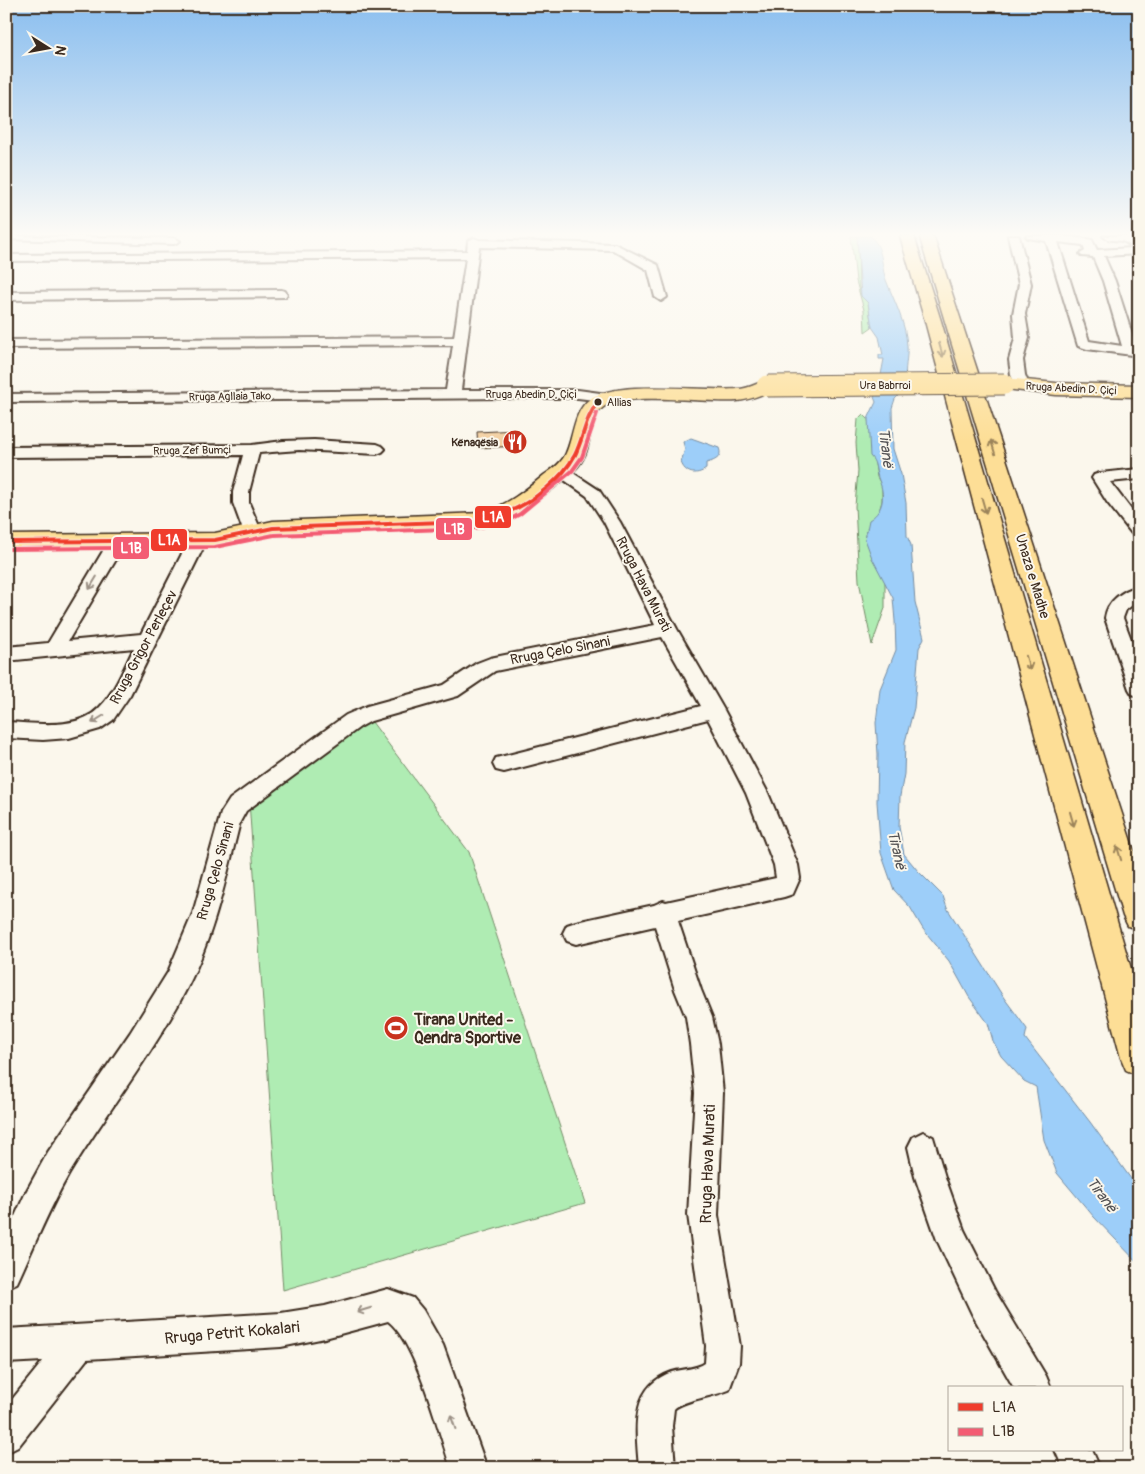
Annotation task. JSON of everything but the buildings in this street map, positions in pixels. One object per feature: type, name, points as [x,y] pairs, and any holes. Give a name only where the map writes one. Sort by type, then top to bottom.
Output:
[{"type":"main road","points":[[930,305],[1139,1058]]},
{"type":"main road","name":"Unaza e Madhe","points":[[939,305],[1139,916]]},
{"type":"main road","name":"Ura Babrroi","points":[[767,386],[1013,384]]},
{"type":"main road","name":"Rruga Abedin D. Çiçi","points":[[1013,384],[1056,389],[1139,391]]},
{"type":"main road","name":"Rruga Abedin D. Çiçi","points":[[610,398],[630,395],[740,395],[767,386]]},
{"type":"main road","points":[[6,542],[226,539],[286,527],[474,521],[491,518],[516,508],[567,466],[575,454],[590,411],[598,402],[610,398]]},
{"type":"street","points":[[454,395],[466,305]]},
{"type":"street","points":[[1013,384],[1018,375],[1016,360],[1022,338],[1019,314],[1021,305]]},
{"type":"street","points":[[1075,305],[1083,343],[1134,352],[1118,305]]},
{"type":"street","points":[[6,344],[461,341]]},
{"type":"street","name":"Rruga Abedin D. Çiçi","points":[[454,395],[578,394],[610,398]]},
{"type":"street","name":"Rruga Agllaia Tako","points":[[6,398],[454,395]]},
{"type":"street","name":"Rruga Zef Bumçi","points":[[6,452],[252,450],[267,446],[294,445],[377,449]]},
{"type":"street","points":[[252,450],[241,492],[241,503],[254,533]]},
{"type":"street","name":"Rruga Hava Murati","points":[[560,472],[582,484],[600,501],[612,522],[667,629],[714,710],[760,800],[786,865],[788,878],[784,887],[663,912],[576,933]]},
{"type":"street","points":[[1139,474],[1100,478],[1113,499],[1139,531]]},
{"type":"street","name":"Rruga Grigor Perleçev","points":[[6,730],[54,731],[88,725],[102,717],[120,695],[198,540]]},
{"type":"street","points":[[54,649],[118,541]]},
{"type":"street","points":[[1139,592],[1120,603],[1114,613],[1114,618],[1139,689]]},
{"type":"street","name":"Rruga Çelo Sinani","points":[[6,1272],[37,1203],[59,1163],[140,1042],[178,979],[205,913],[229,820],[238,805],[353,721],[368,714],[451,691],[481,669],[490,665],[667,629]]},
{"type":"street","points":[[6,654],[148,640]]},
{"type":"street","points":[[504,764],[714,710]]},
{"type":"street","name":"Rruga Hava Murati","points":[[657,1468],[654,1426],[657,1403],[668,1391],[717,1378],[722,1363],[723,1346],[704,1215],[709,1093],[704,1044],[699,1017],[688,990],[663,912]]},
{"type":"street","points":[[923,1147],[929,1177],[969,1274],[1033,1386]]},
{"type":"street","name":"Rruga Petrit Kokalari","points":[[6,1346],[281,1330],[324,1322],[372,1308],[388,1306],[401,1310],[411,1322],[431,1357],[469,1468]]},
{"type":"street","points":[[6,1435],[79,1343]]},
{"type":"street","points":[[1074,1452],[1082,1468]]},
{"type":"green space","points":[[863,305],[868,305],[872,327],[865,332]]},
{"type":"green space","points":[[863,414],[868,419],[877,477],[882,486],[882,501],[878,515],[872,558],[885,580],[885,608],[872,645],[859,581],[855,506],[858,471],[856,443],[858,419]]},
{"type":"green space","name":"Tirana United - Qendra Sportive","points":[[369,718],[469,852],[585,1203],[283,1290],[249,801]]},
{"type":"water","points":[[868,305],[896,305],[906,337],[906,381],[880,380],[884,359],[879,359],[879,355],[883,355],[879,337],[872,327]]},
{"type":"water","name":"Tiranë","points":[[904,390],[895,399],[892,408],[893,449],[901,474],[906,503],[907,536],[911,545],[915,602],[924,638],[919,648],[914,708],[905,742],[904,774],[900,796],[899,827],[904,854],[943,896],[947,908],[1004,998],[1027,1029],[1025,1038],[1090,1122],[1139,1190],[1139,1264],[1094,1217],[1057,1173],[1044,1140],[1036,1087],[1024,1081],[1001,1056],[993,1041],[988,1023],[969,997],[949,961],[923,929],[910,907],[894,890],[881,853],[877,802],[878,754],[876,723],[880,689],[896,650],[893,598],[872,558],[865,539],[869,520],[879,510],[882,501],[881,486],[875,465],[870,456],[868,419],[876,402],[874,397],[879,391]]},
{"type":"water","points":[[691,438],[719,448],[720,451],[719,457],[706,463],[706,469],[698,473],[691,473],[685,469],[681,462],[685,449],[683,442]]},
{"type":"transit line","name":"L1A","points":[[6,542],[215,540],[273,528],[474,521],[493,517],[511,511],[528,501],[564,470],[575,455],[589,414],[598,402]]},
{"type":"transit line","name":"L1B","points":[[6,549],[215,547],[274,535],[476,528],[507,521],[520,514],[572,471],[582,457],[597,413]]},
{"type":"place","name":"Allias","points":[[598,402]]},
{"type":"place","name":"Kënaqësia","points":[[515,442]]},
{"type":"place","name":"Tirana United - Qendra Sportive","points":[[396,1028]]}]
